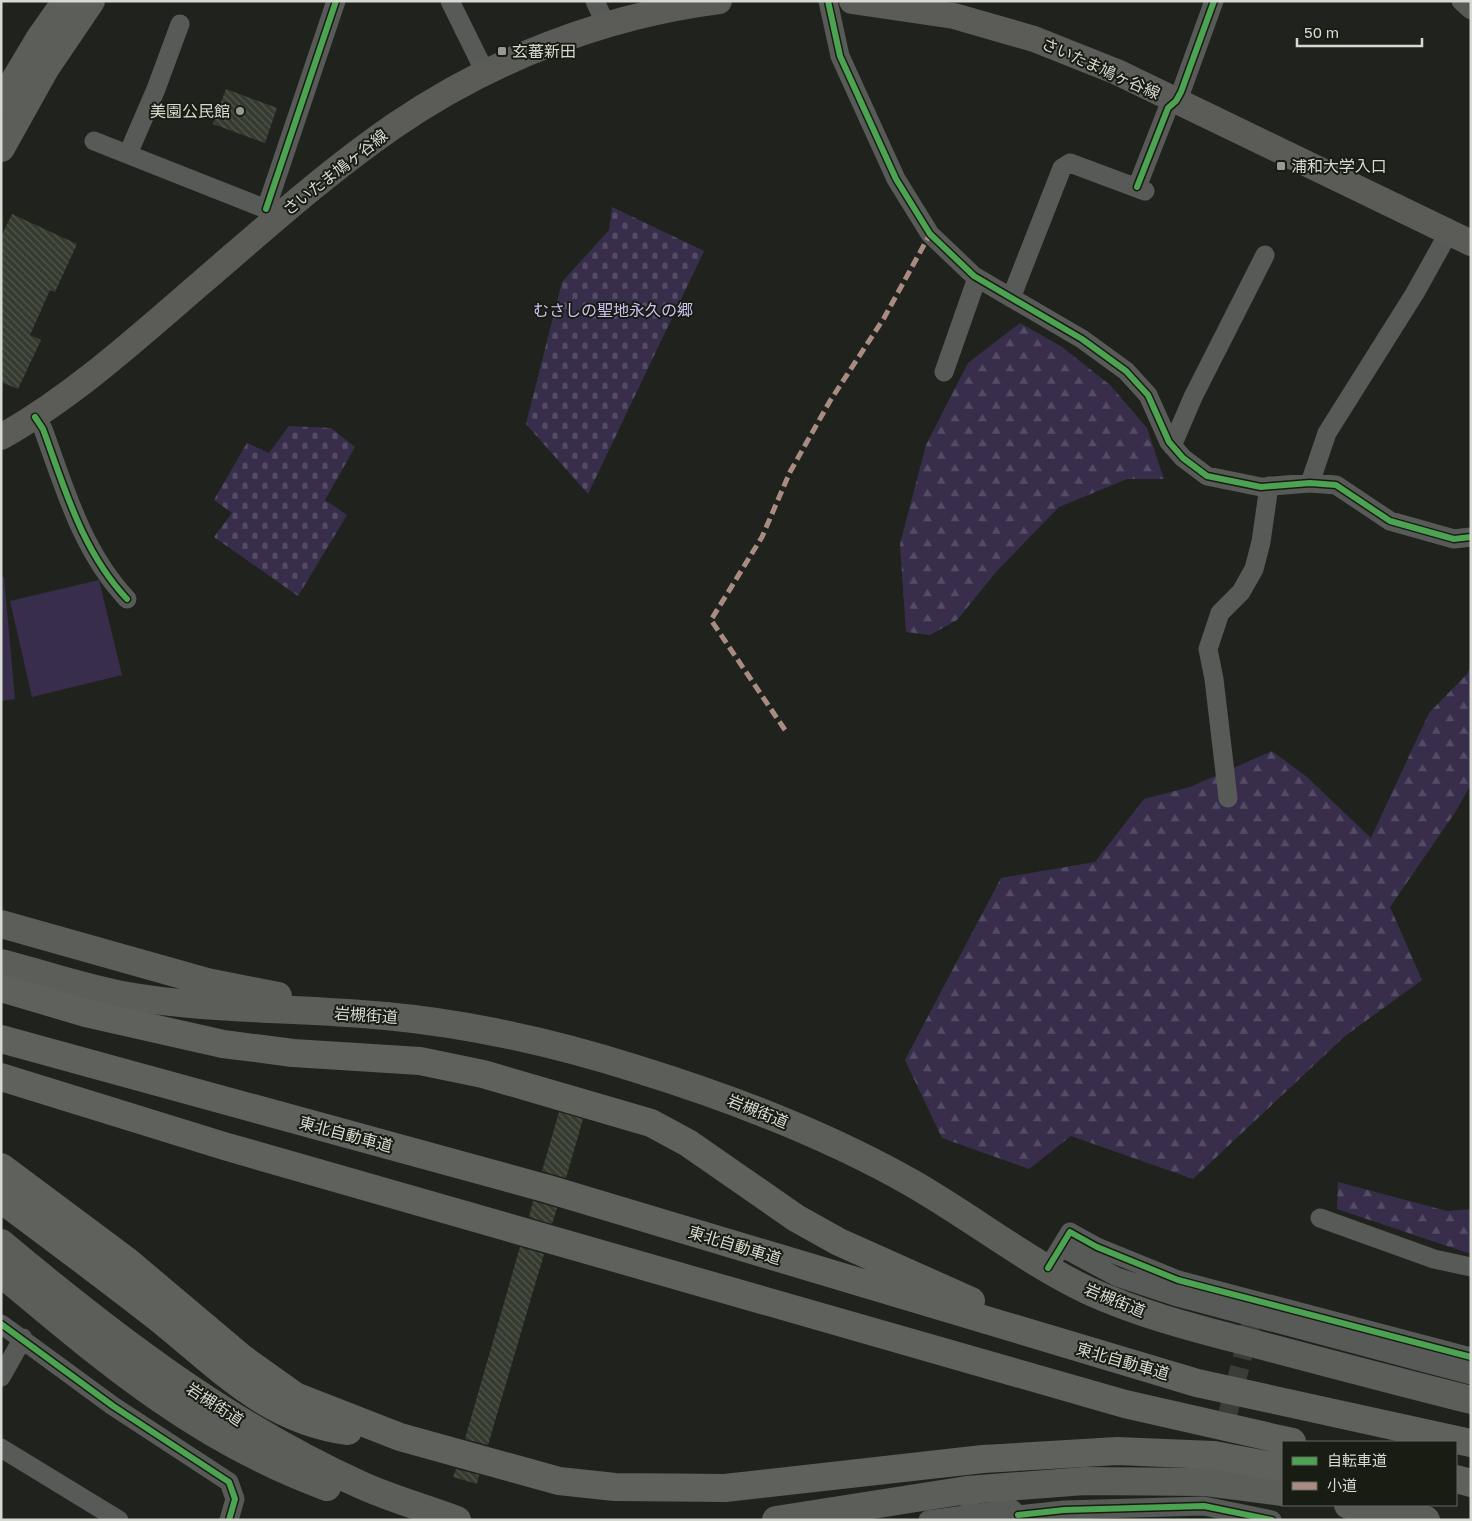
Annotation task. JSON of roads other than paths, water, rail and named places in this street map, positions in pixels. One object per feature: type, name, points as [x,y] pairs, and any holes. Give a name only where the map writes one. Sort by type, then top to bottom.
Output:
[{"type":"highway","points":[[1,103],[40,38],[66,1]]},
{"type":"highway","points":[[1,148],[45,69],[90,1]]},
{"type":"highway","points":[[1,924],[207,982],[267,995],[348,1003],[447,1023]]},
{"type":"highway","name":"岩槻街道","points":[[1,963],[121,995],[234,1008],[382,1015],[447,1023],[557,1045],[636,1068],[752,1108],[813,1134],[1054,1257],[1095,1293],[1193,1328],[1470,1391]]},
{"type":"highway","points":[[1,988],[86,1013],[223,1044],[293,1053],[420,1061],[483,1074],[651,1123],[688,1143],[796,1218],[839,1242],[1072,1346]]},
{"type":"highway","name":"東北自動車道","points":[[1,1039],[548,1190],[1197,1383],[1471,1443]]},
{"type":"highway","points":[[1,1077],[233,1149],[1125,1404],[1288,1441]]},
{"type":"highway","points":[[1,1167],[127,1261],[268,1377],[295,1396],[400,1437],[560,1481],[615,1487],[725,1488],[982,1459],[1117,1451],[1214,1456],[1282,1468]]},
{"type":"highway","points":[[1,1199],[154,1315],[224,1374],[249,1392],[298,1419],[323,1427],[400,1437]]},
{"type":"highway","points":[[1,1215],[154,1315]]},
{"type":"highway","name":"岩槻街道","points":[[1,1242],[126,1345],[220,1408],[269,1437],[362,1485],[457,1520]]},
{"type":"highway","points":[[1,1273],[89,1346],[188,1419],[254,1455],[323,1485],[423,1520]]},
{"type":"highway","points":[[1,1289],[89,1346]]},
{"type":"highway","points":[[1457,1479],[1471,1483]]},
{"type":"highway","points":[[776,1520],[970,1508],[1085,1481],[1197,1482],[1282,1492]]},
{"type":"highway","points":[[1457,1495],[1471,1497]]},
{"type":"highway","points":[[1353,1506],[1426,1520]]},
{"type":"main road","name":"さいたま鳩ヶ谷線","points":[[1,437],[35,417],[122,351],[270,214],[394,126],[485,72],[561,40],[647,13],[719,1]]},
{"type":"main road","name":"さいたま鳩ヶ谷線","points":[[852,1],[956,9],[1034,38],[1117,72],[1460,238]]},
{"type":"street","points":[[94,141],[270,214],[336,1]]},
{"type":"street","points":[[450,1],[485,72]]},
{"type":"street","points":[[595,1],[606,25]]},
{"type":"street","points":[[828,1],[840,56],[896,179],[930,234],[977,278],[1082,339],[1126,371],[1148,396],[1172,446],[1183,458],[1207,476],[1269,486],[1310,483],[1336,485],[1390,521],[1454,540],[1471,537]]},
{"type":"street","points":[[1011,298],[1062,168],[1070,163],[1141,189],[1168,108],[1176,101],[1198,49],[1214,1]]},
{"type":"street","points":[[1461,1],[1471,10]]},
{"type":"street","points":[[128,154],[180,24]]},
{"type":"street","points":[[1310,483],[1327,433],[1415,293],[1460,238]]},
{"type":"street","points":[[1172,446],[1193,397],[1264,255]]},
{"type":"street","points":[[944,372],[977,278]]},
{"type":"street","points":[[35,417],[43,429],[71,511],[97,562],[127,599]]},
{"type":"street","points":[[1228,798],[1214,679],[1208,649],[1220,613],[1241,592],[1254,569],[1261,542],[1269,486]]},
{"type":"street","points":[[1320,1218],[1434,1259],[1469,1262]]},
{"type":"street","points":[[1054,1257],[1070,1232],[1097,1247],[1178,1280],[1471,1357]]},
{"type":"street","points":[[1,1324],[23,1338],[113,1406],[229,1482],[235,1499],[229,1520]]},
{"type":"street","points":[[1,1377],[23,1338]]},
{"type":"street","points":[[1,1448],[119,1520]]},
{"type":"street","points":[[928,1520],[970,1508],[1012,1509],[1021,1517],[1064,1510],[1204,1506],[1272,1520]]},
{"type":"tunnel","points":[[1214,1467],[1253,1316]]},
{"type":"place","name":"玄蕃新田","points":[[502,51]]},
{"type":"place","name":"美園公民館","points":[[240,111]]},
{"type":"place","name":"浦和大学入口","points":[[1281,166]]},
{"type":"park label","name":"むさしの聖地永久の郷","points":[[613,310]]}]
